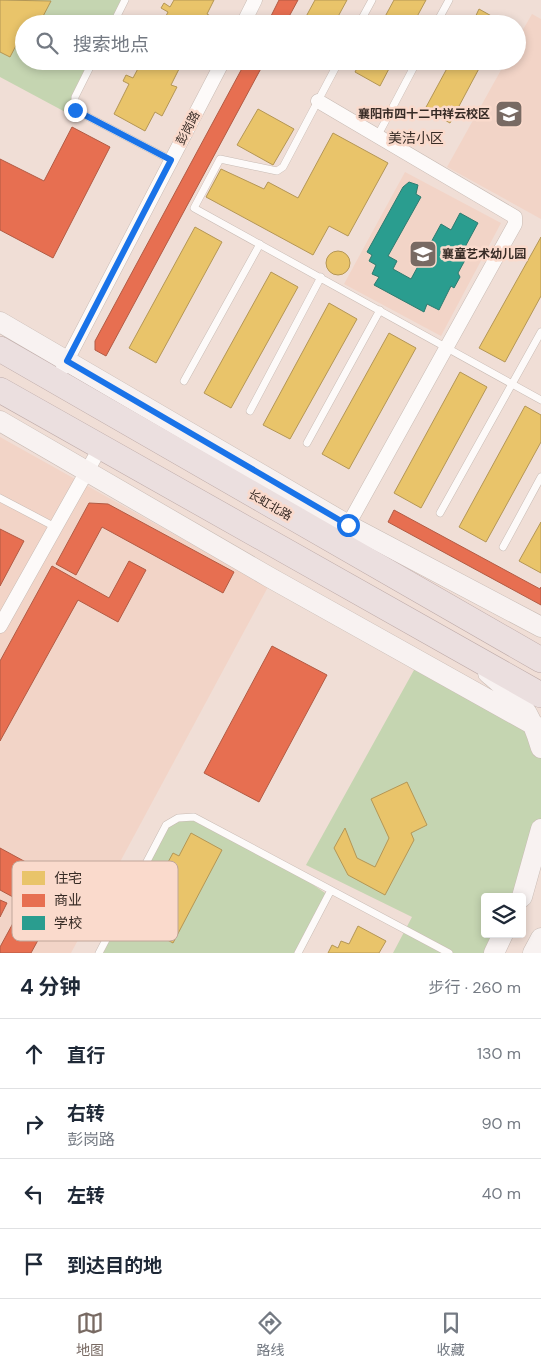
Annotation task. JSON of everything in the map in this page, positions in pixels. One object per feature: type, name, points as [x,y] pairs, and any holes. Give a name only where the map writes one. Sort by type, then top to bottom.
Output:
[{"type":"highway","name":"长虹北路","points":[[0,349],[62,371],[541,660]]},
{"type":"highway","points":[[0,390],[541,695]]},
{"type":"street","points":[[248,15],[255,0]]},
{"type":"street","name":"彭岗路","points":[[62,371],[218,70]]},
{"type":"street","points":[[318,101],[515,218],[515,224],[348,525]]},
{"type":"street","points":[[0,322],[62,371],[541,627]]},
{"type":"street","points":[[0,421],[283,585],[538,727]]},
{"type":"street","points":[[0,626],[57,528],[100,448]]},
{"type":"street","points":[[466,653],[522,703],[538,727],[541,748]]},
{"type":"street","points":[[523,893],[541,829]]},
{"type":"street","points":[[525,893],[541,863]]},
{"type":"street","points":[[494,953],[502,938]]},
{"type":"street","points":[[533,953],[541,938]]},
{"type":"lane","points":[[118,15],[125,0]]},
{"type":"lane","points":[[364,15],[372,0]]},
{"type":"lane","points":[[441,15],[449,0]]},
{"type":"lane","points":[[89,70],[75,97],[75,110],[171,160]]},
{"type":"lane","points":[[334,70],[283,167],[277,171],[220,159],[194,208],[447,346],[541,400]]},
{"type":"lane","points":[[378,136],[412,70]]},
{"type":"lane","points":[[184,381],[260,244]]},
{"type":"lane","points":[[250,411],[321,278]]},
{"type":"lane","points":[[307,444],[380,310]]},
{"type":"lane","points":[[440,513],[541,332]]},
{"type":"lane","points":[[503,547],[541,477]]},
{"type":"lane","points":[[0,498],[57,528]]},
{"type":"lane","points":[[147,861],[166,825],[178,818],[194,816],[449,953]]},
{"type":"lane","points":[[298,953],[331,890]]},
{"type":"lane","points":[[99,953],[105,941]]},
{"type":"shaded area","name":"襄阳市四十二中祥云校区","points":[[532,14],[541,19],[541,219],[447,167],[501,70],[526,70],[526,24]]},
{"type":"shaded area","name":"襄童艺术幼儿园","points":[[405,172],[501,223],[441,336],[344,284]]},
{"type":"shaded area","points":[[0,437],[268,587],[121,861],[12,861],[12,941],[77,941],[71,953],[0,953]]},
{"type":"green space","points":[[0,0],[125,0],[118,15],[15,15],[15,70],[88,70],[75,97],[75,110],[69,114],[0,77]]},
{"type":"green space","points":[[419,661],[534,725],[541,748],[541,829],[523,893],[481,893],[481,938],[501,938],[494,953],[393,953],[412,917],[306,865]]},
{"type":"green space","points":[[194,817],[286,866],[328,895],[298,953],[99,953],[105,941],[178,941],[178,861],[147,861],[166,825]]},
{"type":"building: 住宅","points":[[0,0],[51,1],[44,15],[15,15],[15,47],[10,57],[0,52]]},
{"type":"building: 住宅","points":[[174,0],[214,0],[207,14],[209,15],[166,15],[168,12],[161,8],[164,3],[170,7]]},
{"type":"building: 住宅","points":[[315,0],[347,0],[339,15],[307,15]]},
{"type":"building: 住宅","points":[[394,0],[426,0],[418,15],[386,15]]},
{"type":"building: 住宅","points":[[479,9],[490,15],[476,15]]},
{"type":"building: 住宅","points":[[137,70],[178,70],[171,85],[177,87],[162,116],[155,112],[145,131],[114,114],[129,84],[123,81],[126,75],[133,78]]},
{"type":"building: 住宅","points":[[356,70],[388,70],[380,86],[355,72]]},
{"type":"building: 住宅","points":[[446,70],[478,70],[450,123],[425,109]]},
{"type":"building: 住宅","points":[[258,109],[294,129],[273,165],[237,145]]},
{"type":"building: 住宅","points":[[333,133],[388,163],[348,236],[329,226],[313,255],[206,197],[221,169],[264,189],[268,182],[298,198]]},
{"type":"building: 住宅","points":[[195,227],[222,242],[156,363],[129,348]]},
{"type":"building: 住宅","points":[[541,237],[541,296],[505,362],[479,348]]},
{"type":"building: 住宅","points":[[338,251],[346,255],[350,263],[346,271],[338,275],[330,271],[326,263],[330,255]]},
{"type":"building: 住宅","points":[[271,272],[298,287],[231,408],[204,393]]},
{"type":"building: 住宅","points":[[329,303],[357,319],[290,439],[263,425]]},
{"type":"building: 住宅","points":[[389,333],[416,348],[349,469],[322,454]]},
{"type":"building: 住宅","points":[[460,372],[487,387],[421,508],[394,493]]},
{"type":"building: 住宅","points":[[525,406],[541,415],[541,442],[486,542],[459,527]]},
{"type":"building: 住宅","points":[[541,522],[541,573],[519,561]]},
{"type":"building: 住宅","points":[[407,782],[427,825],[411,833],[414,840],[385,895],[348,875],[334,848],[345,828],[357,858],[375,867],[389,838],[371,799]]},
{"type":"building: 住宅","points":[[191,833],[222,850],[178,934],[178,861],[169,861],[173,853],[179,856]]},
{"type":"building: 住宅","points":[[358,926],[386,941],[379,953],[328,953],[332,945],[338,948],[341,941],[349,944]]},
{"type":"building: 商业","points":[[279,0],[298,0],[290,15],[272,15]]},
{"type":"building: 商业","points":[[241,70],[260,70],[106,356],[95,350],[95,341]]},
{"type":"building: 商业","points":[[72,127],[110,147],[53,258],[0,230],[0,159],[44,181]]},
{"type":"building: 商业","points":[[89,503],[108,504],[234,572],[223,593],[102,527],[76,575],[56,564]]},
{"type":"building: 商业","points":[[394,510],[540,589],[541,587],[541,605],[388,522]]},
{"type":"building: 商业","points":[[0,529],[24,541],[0,586]]},
{"type":"building: 商业","points":[[129,561],[146,570],[118,622],[78,600],[0,741],[0,661],[52,566],[109,598]]},
{"type":"building: 商业","points":[[272,646],[327,675],[259,802],[204,773]]},
{"type":"building: 商业","points":[[0,848],[24,861],[12,861],[12,896],[0,890]]},
{"type":"building: 商业","points":[[0,900],[7,903],[0,917]]},
{"type":"building: 商业","points":[[12,925],[12,941],[38,941],[31,953],[0,953],[0,947]]},
{"type":"building: 学校","points":[[409,182],[418,185],[416,194],[421,197],[388,256],[397,261],[393,269],[411,279],[441,224],[451,230],[460,213],[478,223],[465,247],[470,251],[458,273],[460,277],[454,288],[451,286],[439,310],[427,304],[424,312],[374,285],[379,277],[372,274],[376,265],[369,261],[372,255],[367,252],[403,187]]},
{"type":"place","name":"襄阳市四十二中祥云校区","points":[[509,114]]},
{"type":"place","name":"襄童艺术幼儿园","points":[[423,254]]},
{"type":"district","name":"美洁小区","points":[[416,138]]},
{"type":"route","points":[[75,110],[171,160],[80,332],[67,361],[348,525]]}]
